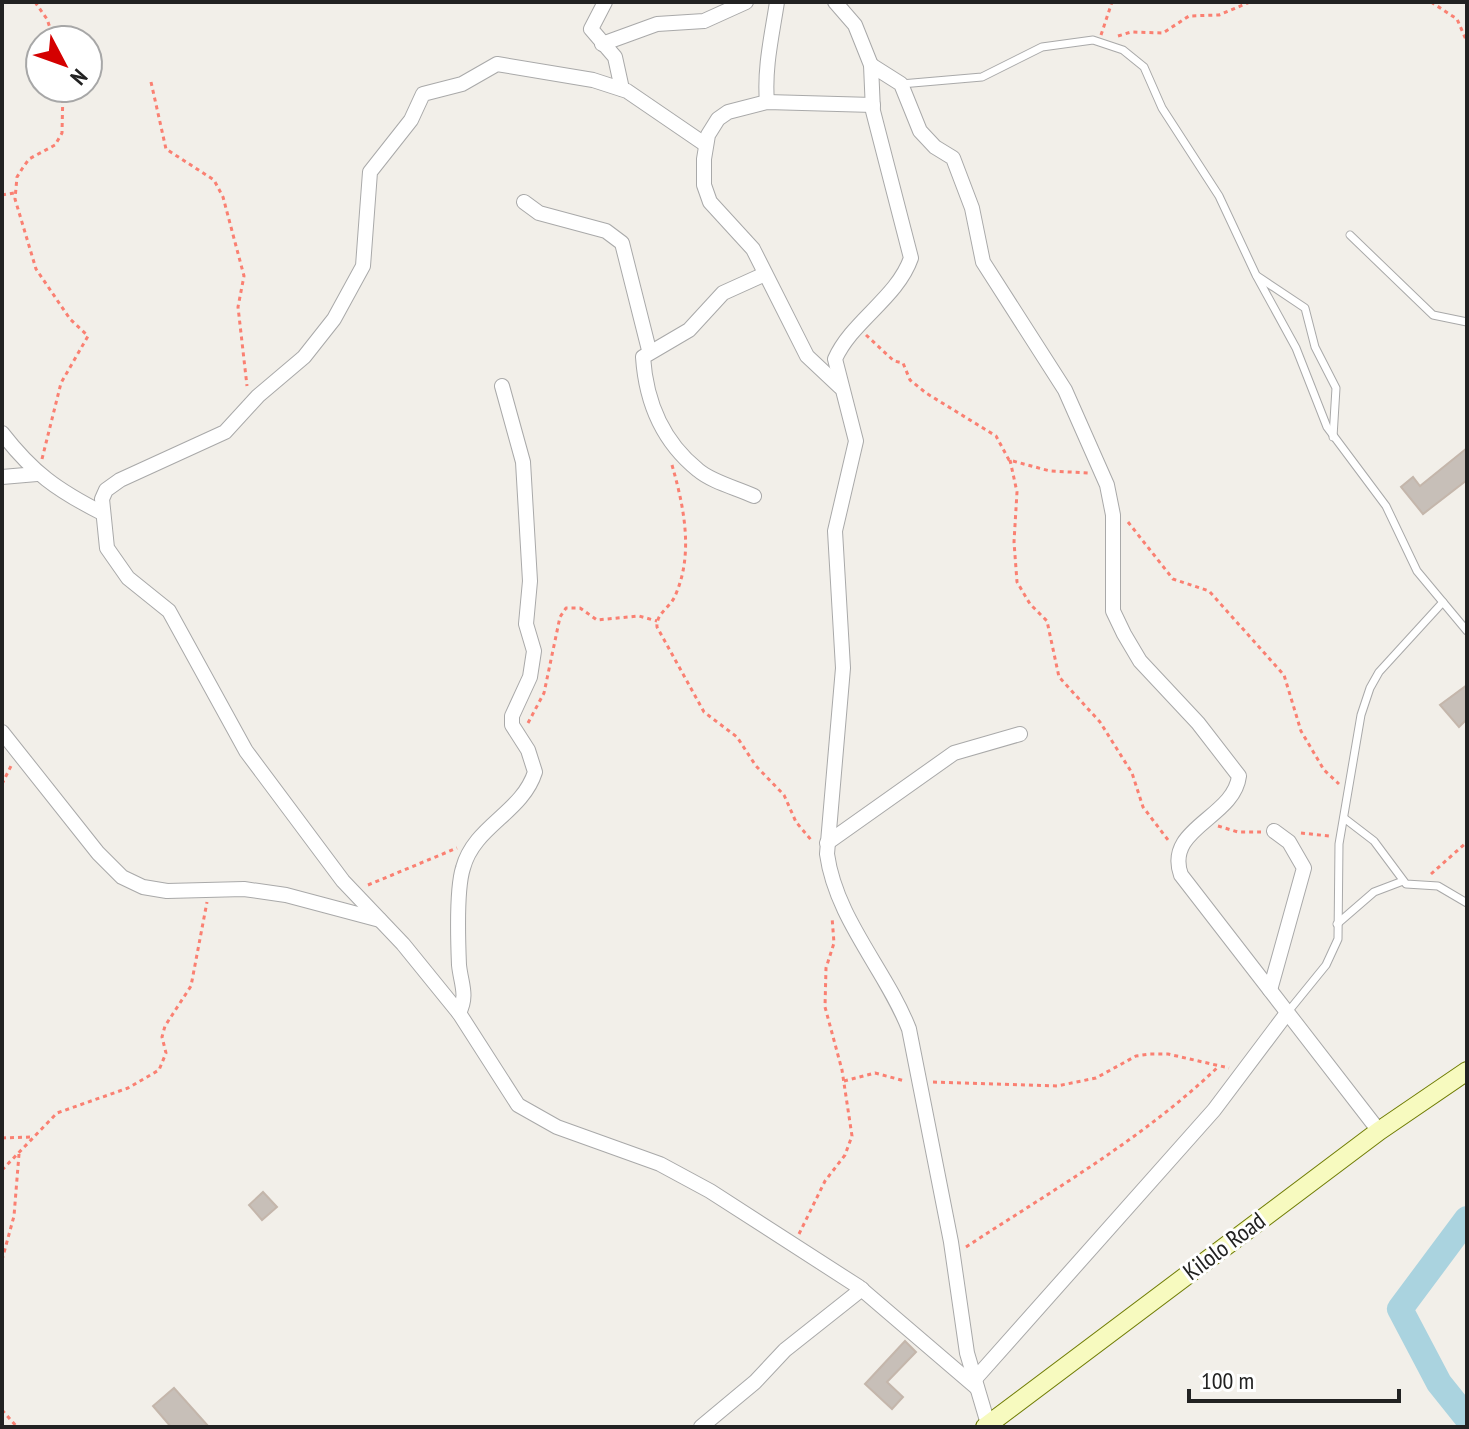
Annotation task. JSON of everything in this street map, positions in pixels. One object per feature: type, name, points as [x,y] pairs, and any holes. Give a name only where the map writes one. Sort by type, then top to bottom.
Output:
[{"type":"main road","name":"Kilolo Road","points":[[987,1426],[1379,1131],[1467,1071]]},
{"type":"street","points":[[605,2],[591,29],[615,57],[622,89]]},
{"type":"street","points":[[602,44],[657,24],[704,21],[746,2]]},
{"type":"street","points":[[767,102],[764,75],[775,28],[777,2]]},
{"type":"street","points":[[835,2],[855,25],[871,65],[873,105],[895,206],[911,258],[858,328],[845,340],[835,359],[856,441],[835,531],[843,668],[827,848],[830,879],[844,911],[901,1009],[920,1082],[953,1256],[967,1353],[987,1426]]},
{"type":"street","points":[[706,145],[650,104],[622,89],[593,80],[497,64],[462,84],[423,94],[411,120],[370,172],[363,266],[334,319],[304,357],[248,406],[225,432],[120,480],[106,490],[102,513],[107,548],[128,578],[169,611],[237,738],[353,891],[459,1013],[518,1105],[557,1127],[660,1164],[794,1245],[862,1289],[976,1383]]},
{"type":"street","points":[[871,65],[901,84],[920,131],[935,147],[953,158],[972,208],[983,262],[1065,390],[1100,471],[1113,515],[1113,611],[1118,623],[1140,661],[1198,723],[1239,776],[1234,789],[1180,844],[1177,854],[1181,875],[1379,1131]]},
{"type":"street","points":[[842,388],[807,356],[748,242],[710,202],[704,185],[706,145],[718,119],[728,112],[767,102],[873,105]]},
{"type":"street","points":[[524,202],[539,213],[606,231],[622,243],[649,350]]},
{"type":"street","points":[[754,496],[699,472],[658,425],[647,391],[643,357],[649,350],[684,334],[723,293],[765,274]]},
{"type":"street","points":[[459,1013],[465,996],[460,968],[459,892],[471,845],[532,783],[535,772],[528,750],[512,725],[512,716],[534,662],[526,624],[530,581],[523,462],[502,386]]},
{"type":"street","points":[[2,433],[37,474],[62,493],[102,513]]},
{"type":"street","points":[[2,477],[37,474]]},
{"type":"street","points":[[2,732],[17,754],[122,877],[143,887],[244,889],[286,895],[381,921]]},
{"type":"street","points":[[827,848],[954,753],[1020,734]]},
{"type":"street","points":[[1270,990],[1304,868],[1289,842],[1274,831]]},
{"type":"street","points":[[976,1383],[1182,1147],[1287,1013]]},
{"type":"street","points":[[701,1427],[755,1382],[785,1350],[862,1289]]},
{"type":"lane","points":[[901,84],[982,77],[1042,47],[1102,43],[1123,50],[1144,67],[1162,108],[1219,196],[1256,275],[1296,348],[1320,413],[1333,437],[1380,496],[1411,561],[1467,631]]},
{"type":"lane","points":[[1350,235],[1428,312],[1467,322]]},
{"type":"lane","points":[[1256,275],[1305,308],[1311,336],[1336,388],[1333,437]]},
{"type":"lane","points":[[1287,1013],[1333,952],[1337,924],[1339,844],[1361,715],[1370,688],[1379,672],[1443,602]]},
{"type":"lane","points":[[1344,818],[1374,841],[1409,886],[1443,888],[1467,903]]},
{"type":"lane","points":[[1337,924],[1374,892],[1403,881]]},
{"type":"path","points":[[35,2],[49,24]]},
{"type":"path","points":[[1102,43],[1112,2]]},
{"type":"path","points":[[1102,43],[1131,32],[1163,33],[1185,17],[1219,15],[1250,2]]},
{"type":"path","points":[[1431,2],[1457,19],[1467,42]]},
{"type":"path","points":[[151,82],[163,144],[172,154],[218,185],[242,262],[244,276],[238,307],[248,406]]},
{"type":"path","points":[[37,474],[61,383],[88,336],[70,319],[36,269],[28,250],[16,192],[17,177],[29,159],[55,145],[62,133],[63,104]]},
{"type":"path","points":[[2,195],[16,192]]},
{"type":"path","points":[[858,328],[894,361],[903,363],[910,380],[926,393],[996,436],[1003,454],[1010,460],[1076,474],[1100,471]]},
{"type":"path","points":[[657,621],[674,599],[685,543],[686,520],[665,433]]},
{"type":"path","points":[[1010,460],[1017,492],[1014,542],[1017,582],[1030,604],[1047,621],[1059,677],[1100,722],[1132,773],[1143,807],[1177,854]]},
{"type":"path","points":[[1126,513],[1130,528],[1169,574],[1180,582],[1209,591],[1284,675],[1301,731],[1314,756],[1324,770],[1350,793]]},
{"type":"path","points":[[528,750],[526,726],[544,693],[560,617],[566,608],[580,608],[597,620],[639,616],[657,621]]},
{"type":"path","points":[[657,621],[660,634],[704,712],[737,737],[756,766],[784,795],[802,830],[827,848]]},
{"type":"path","points":[[2,784],[17,754]]},
{"type":"path","points":[[1421,886],[1467,842]]},
{"type":"path","points":[[353,891],[471,845]]},
{"type":"path","points":[[2,1170],[57,1113],[128,1088],[159,1070],[166,1053],[162,1037],[165,1026],[191,986],[210,890]]},
{"type":"path","points":[[794,1245],[830,1171],[850,1146],[852,1136],[844,1081],[825,1007],[824,984],[834,943],[832,908]]},
{"type":"path","points":[[844,1081],[875,1073],[920,1082],[1057,1086],[1096,1078],[1136,1056],[1150,1054],[1168,1054],[1244,1071]]},
{"type":"path","points":[[953,1256],[1142,1131],[1181,1102],[1219,1066]]},
{"type":"path","points":[[2,1138],[32,1137]]},
{"type":"path","points":[[2,1260],[14,1216],[19,1154]]},
{"type":"path","points":[[2,1410],[17,1427]]},
{"type":"building","points":[[1467,448],[1467,480],[1423,514],[1401,487],[1413,477],[1420,486]]},
{"type":"building","points":[[1467,685],[1467,719],[1459,727],[1440,705]]},
{"type":"building","points":[[263,1192],[277,1207],[262,1220],[249,1205]]},
{"type":"building","points":[[905,1341],[916,1352],[887,1382],[903,1397],[892,1409],[865,1384]]},
{"type":"building","points":[[174,1388],[209,1427],[171,1427],[153,1406]]},
{"type":"waterway","points":[[1467,1219],[1400,1309],[1439,1383],[1467,1418]]}]
